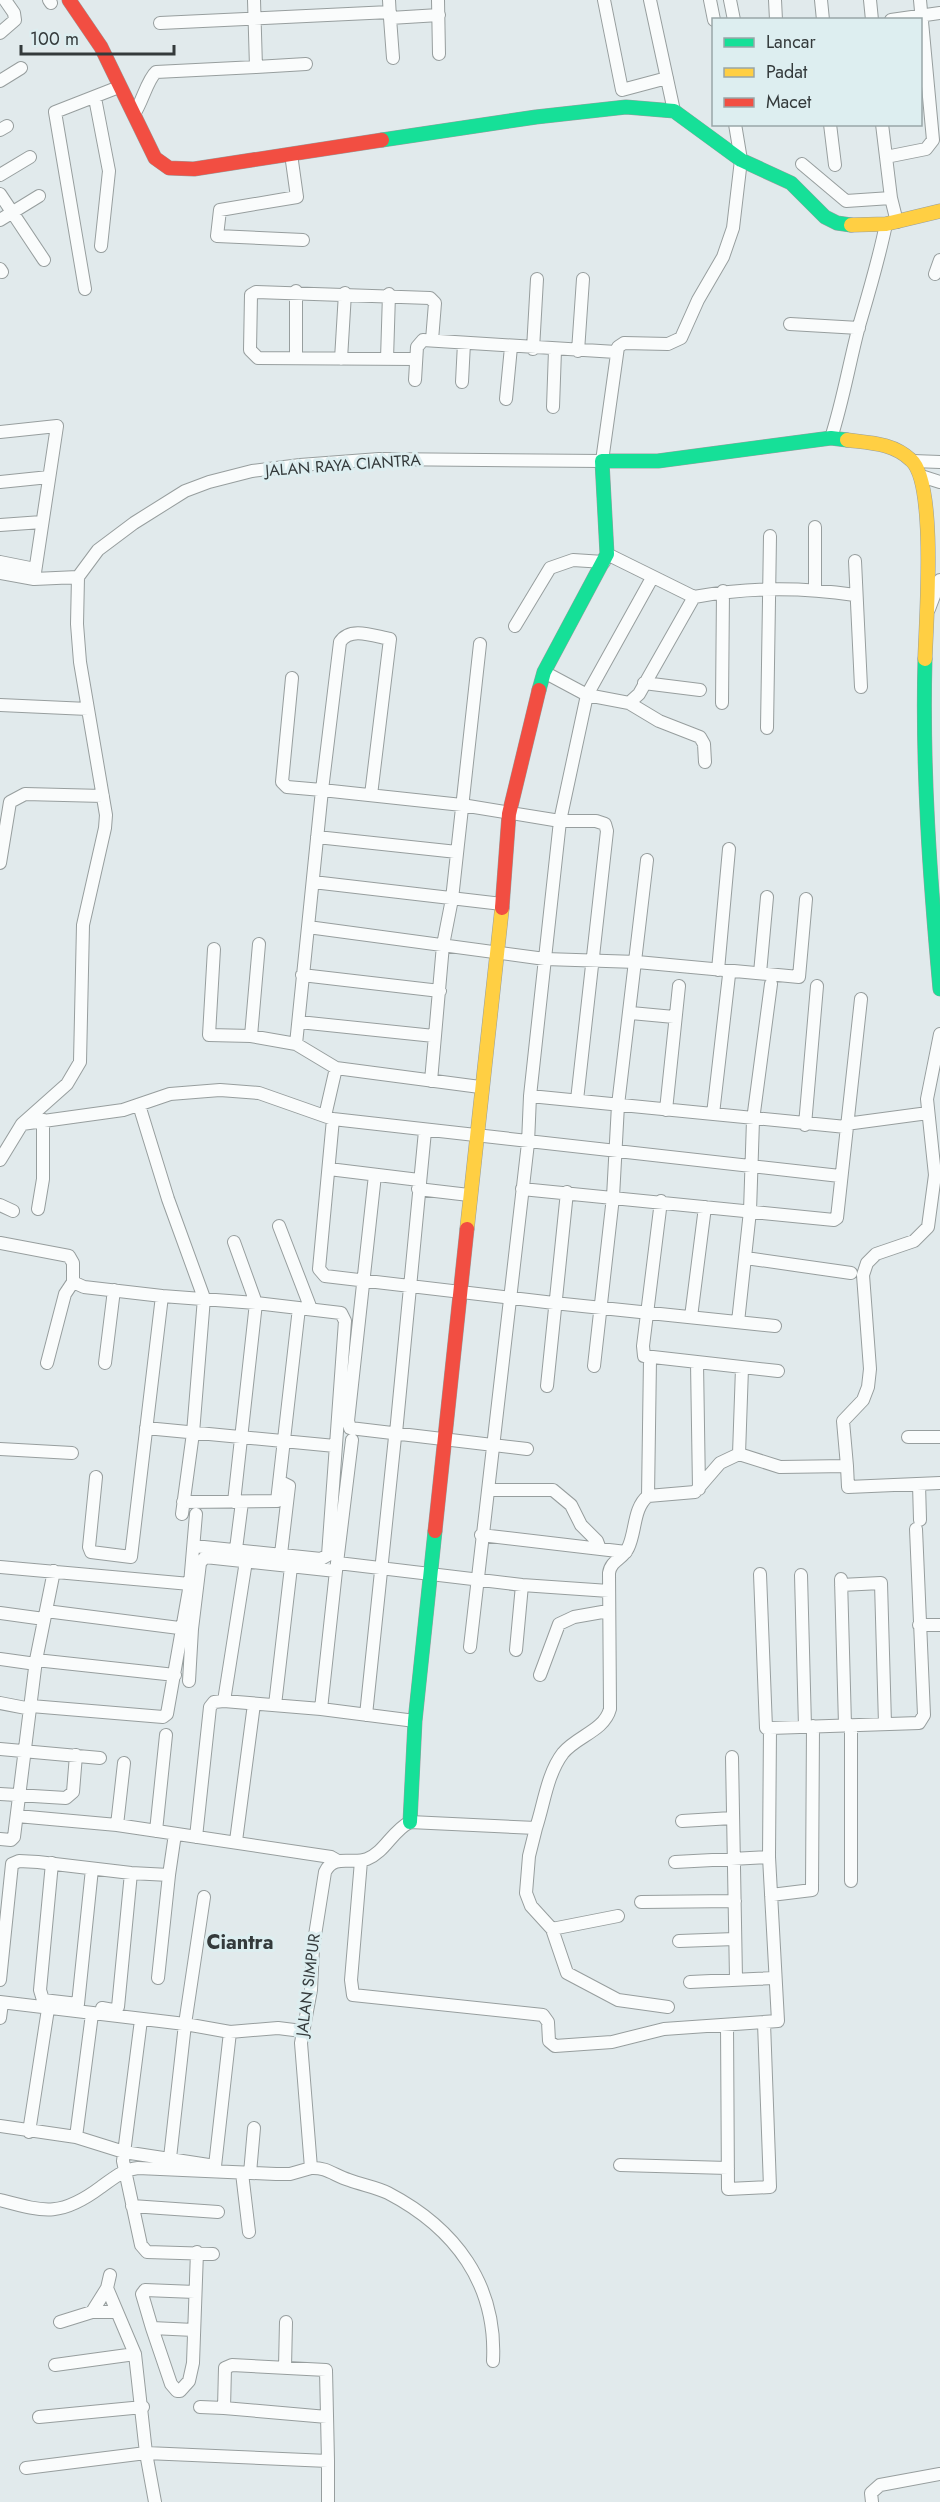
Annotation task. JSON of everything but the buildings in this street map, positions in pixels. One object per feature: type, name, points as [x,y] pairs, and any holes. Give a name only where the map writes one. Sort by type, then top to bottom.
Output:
[{"type":"street","points":[[0,33],[15,20],[14,12],[5,0]]},
{"type":"street","points":[[69,0],[101,47],[155,158],[170,168],[194,169],[547,116],[626,107],[674,111],[741,160],[791,183],[825,217],[837,222],[862,226],[892,223],[940,213]]},
{"type":"street","points":[[254,0],[256,68]]},
{"type":"street","points":[[438,0],[439,54]]},
{"type":"street","points":[[604,0],[622,90],[666,78]]},
{"type":"street","points":[[650,0],[674,111]]},
{"type":"street","points":[[710,0],[714,18]]},
{"type":"street","points":[[730,0],[734,18]]},
{"type":"street","points":[[775,0],[776,18]]},
{"type":"street","points":[[821,0],[823,18]]},
{"type":"street","points":[[870,0],[872,18]]},
{"type":"street","points":[[920,0],[921,18]]},
{"type":"street","points":[[390,10],[393,58]]},
{"type":"street","points":[[160,23],[254,20],[390,10],[439,15]]},
{"type":"street","points":[[903,18],[940,13]]},
{"type":"street","points":[[886,157],[926,149],[933,140],[922,25]]},
{"type":"street","points":[[133,113],[156,72],[306,64]]},
{"type":"street","points":[[0,81],[21,68]]},
{"type":"street","points":[[85,289],[55,112],[121,90]]},
{"type":"street","points":[[95,98],[109,171],[101,246]]},
{"type":"street","points":[[410,1822],[415,1721],[480,1087],[502,904],[509,814],[544,672],[606,558],[602,461],[611,406],[616,352],[622,343],[668,344],[681,338],[729,241],[741,160],[735,126]]},
{"type":"street","points":[[830,126],[836,165]]},
{"type":"street","points":[[831,438],[847,382],[859,327],[892,223],[882,126]]},
{"type":"street","points":[[291,154],[297,197],[220,210],[217,236],[303,240]]},
{"type":"street","points":[[0,175],[30,157]]},
{"type":"street","points":[[802,164],[846,201],[891,198]]},
{"type":"street","points":[[0,194],[44,260]]},
{"type":"street","points":[[0,220],[39,196]]},
{"type":"street","points":[[935,274],[940,260]]},
{"type":"street","points":[[533,349],[537,279]]},
{"type":"street","points":[[578,351],[583,279]]},
{"type":"street","points":[[296,291],[296,358]]},
{"type":"street","points":[[416,359],[255,357],[250,352],[252,293],[296,291],[389,294],[434,299],[432,340]]},
{"type":"street","points":[[341,359],[345,293]]},
{"type":"street","points":[[387,358],[389,294]]},
{"type":"street","points":[[790,324],[859,327]]},
{"type":"street","points":[[415,380],[419,342],[432,340],[533,349],[616,352]]},
{"type":"street","points":[[462,382],[464,343]]},
{"type":"street","points":[[506,399],[511,347]]},
{"type":"street","points":[[553,407],[555,350]]},
{"type":"street","points":[[0,432],[57,426],[34,574]]},
{"type":"street","points":[[602,461],[658,461],[831,438],[891,446],[914,461],[940,462]]},
{"type":"street","name":"JALAN RAYA CIANTRA","points":[[78,577],[98,550],[160,505],[185,491],[232,475],[300,465],[379,459],[602,461]]},
{"type":"street","points":[[914,461],[921,476],[928,548],[923,734],[936,891],[940,989]]},
{"type":"street","points":[[921,476],[940,482]]},
{"type":"street","points":[[0,482],[49,477]]},
{"type":"street","points":[[0,525],[42,522]]},
{"type":"street","points":[[815,527],[815,589]]},
{"type":"street","points":[[767,728],[770,536]]},
{"type":"street","points":[[515,626],[550,568],[573,560],[606,558],[694,597],[723,591],[769,589],[815,589],[855,595]]},
{"type":"street","points":[[855,561],[861,687]]},
{"type":"street","points":[[0,562],[34,574]]},
{"type":"street","points":[[0,573],[78,577],[77,634],[105,814],[104,840],[83,925],[78,1071],[67,1084],[22,1124],[0,1160]]},
{"type":"street","points":[[470,1647],[508,1297],[528,1143],[530,1096],[560,821],[587,695],[652,578]]},
{"type":"street","points":[[925,615],[940,580]]},
{"type":"street","points":[[722,703],[723,591]]},
{"type":"street","points":[[629,703],[638,696],[694,597]]},
{"type":"street","points":[[296,1044],[340,642],[346,634],[353,633],[390,639],[371,795]]},
{"type":"street","points":[[431,1081],[443,945],[452,899],[480,645]]},
{"type":"street","points":[[544,672],[587,695],[629,703],[659,722],[700,737],[704,744],[705,762]]},
{"type":"street","points":[[292,678],[282,782],[287,787],[462,805],[560,821],[596,821],[607,827],[590,960],[576,1100]]},
{"type":"street","points":[[644,683],[700,690]]},
{"type":"street","points":[[0,705],[88,710]]},
{"type":"street","points":[[5,801],[25,794],[102,796]]},
{"type":"street","points":[[0,825],[5,801]]},
{"type":"street","points":[[0,863],[5,801]]},
{"type":"street","points":[[317,837],[457,852]]},
{"type":"street","points":[[714,1114],[729,849]]},
{"type":"street","points":[[594,1366],[613,1197],[618,1105],[631,1013],[647,860]]},
{"type":"street","points":[[313,882],[502,904]]},
{"type":"street","points":[[760,974],[767,897]]},
{"type":"street","points":[[308,927],[544,959],[637,962],[723,973],[799,977],[806,899]]},
{"type":"street","points":[[251,1036],[259,944]]},
{"type":"street","points":[[214,949],[207,1032],[212,1036],[251,1036],[296,1044],[336,1068],[480,1087]]},
{"type":"street","points":[[302,975],[440,991]]},
{"type":"street","points":[[738,1322],[750,1211],[753,1120],[771,984]]},
{"type":"street","points":[[666,1110],[679,986]]},
{"type":"street","points":[[805,1125],[817,986]]},
{"type":"street","points":[[522,1189],[661,1201],[834,1220],[837,1218],[861,999]]},
{"type":"street","points":[[631,1013],[674,1017]]},
{"type":"street","points":[[299,1022],[434,1035]]},
{"type":"street","points":[[940,1034],[935,1083],[928,1113],[936,1129],[934,1197],[926,1232],[914,1241],[876,1254],[867,1263],[863,1275],[870,1369],[866,1395],[843,1421],[848,1487],[940,1483]]},
{"type":"street","points":[[336,1068],[329,1118],[330,1169],[319,1270],[325,1276],[775,1326]]},
{"type":"street","points":[[22,1124],[123,1110],[170,1094],[235,1090],[259,1093],[329,1118],[616,1153],[840,1176]]},
{"type":"street","points":[[530,1096],[805,1125],[846,1126],[928,1113]]},
{"type":"street","points":[[139,1105],[168,1199],[204,1298],[193,1433],[182,1508],[238,1502],[276,1502],[281,1482],[305,1309],[279,1226]]},
{"type":"street","points":[[38,1209],[43,1179],[43,1120]]},
{"type":"street","points":[[366,1715],[383,1569],[408,1287],[425,1131]]},
{"type":"street","points":[[330,1169],[469,1194]]},
{"type":"street","points":[[375,1176],[348,1426],[352,1430],[444,1437],[527,1449]]},
{"type":"street","points":[[548,1386],[554,1303],[567,1192]]},
{"type":"street","points":[[661,1201],[646,1313],[642,1352],[644,1356],[650,1359],[778,1371]]},
{"type":"street","points":[[0,1205],[13,1211]]},
{"type":"street","points":[[691,1317],[705,1207]]},
{"type":"street","points":[[234,1242],[256,1303],[239,1438],[236,1549]]},
{"type":"street","points":[[0,1243],[69,1256],[73,1263],[73,1282],[65,1294],[47,1363]]},
{"type":"street","points":[[746,1258],[851,1273]]},
{"type":"street","points":[[0,1703],[163,1717],[170,1710],[175,1675],[201,1561],[206,1557],[246,1561],[287,1561],[321,1558],[329,1553],[345,1318],[340,1312],[87,1288],[73,1282]]},
{"type":"street","points":[[105,1363],[114,1290]]},
{"type":"street","points":[[96,1477],[89,1547],[91,1552],[131,1557],[162,1296]]},
{"type":"street","points":[[648,1496],[650,1359]]},
{"type":"street","points":[[696,1363],[699,1489]]},
{"type":"street","points":[[739,1454],[742,1368]]},
{"type":"street","points":[[146,1428],[335,1446]]},
{"type":"street","points":[[908,1437],[940,1437]]},
{"type":"street","points":[[321,1709],[352,1440]]},
{"type":"street","points":[[0,1449],[72,1453]]},
{"type":"street","points":[[668,2007],[618,2000],[570,1977],[565,1970],[552,1929],[531,1906],[526,1893],[529,1856],[551,1776],[560,1758],[573,1742],[603,1724],[609,1713],[610,1567],[626,1552],[641,1503],[648,1496],[699,1489],[720,1463],[739,1454],[780,1467],[847,1467]]},
{"type":"street","points":[[275,1706],[287,1561],[289,1492],[288,1484],[281,1482]]},
{"type":"street","points":[[760,1574],[766,1728],[919,1723],[924,1715],[919,1625],[919,1484]]},
{"type":"street","points":[[488,1490],[553,1490],[571,1505],[581,1525],[597,1541],[600,1549]]},
{"type":"street","points":[[189,1682],[187,1629],[196,1514]]},
{"type":"street","points":[[482,1535],[626,1552]]},
{"type":"street","points":[[194,1546],[236,1549],[287,1561],[337,1567],[383,1569],[522,1585],[609,1591]]},
{"type":"street","points":[[224,1701],[246,1561]]},
{"type":"street","points":[[0,1568],[54,1570],[190,1584]]},
{"type":"street","points":[[0,1839],[10,1840],[14,1837],[36,1662],[54,1570]]},
{"type":"street","points":[[771,1895],[812,1890],[809,1726],[801,1575]]},
{"type":"street","points":[[851,1881],[848,1725],[841,1582],[881,1583],[885,1724]]},
{"type":"street","points":[[516,1650],[522,1585]]},
{"type":"street","points":[[540,1675],[559,1624],[574,1617],[608,1611]]},
{"type":"street","points":[[0,1613],[45,1615],[187,1629]]},
{"type":"street","points":[[919,1625],[940,1625]]},
{"type":"street","points":[[0,1659],[175,1675]]},
{"type":"street","points":[[196,1837],[210,1707],[214,1702],[321,1709],[415,1721]]},
{"type":"street","points":[[236,1841],[254,1704]]},
{"type":"street","points":[[361,1861],[351,1980],[353,1995],[543,2015],[548,2022],[549,2041],[555,2046],[612,2042],[664,2029],[778,2021],[769,1857],[770,1728]]},
{"type":"street","points":[[156,1831],[166,1735]]},
{"type":"street","points":[[0,1749],[100,1758]]},
{"type":"street","points":[[0,1794],[63,1799],[69,1797],[73,1792],[76,1755]]},
{"type":"street","points":[[732,1757],[736,1978]]},
{"type":"street","points":[[117,1825],[124,1762]]},
{"type":"street","points":[[17,1816],[117,1825],[236,1841],[333,1857],[338,1861],[361,1861],[377,1853],[396,1831],[410,1822],[536,1828]]},
{"type":"street","points":[[682,1821],[732,1818]]},
{"type":"street","points":[[158,1978],[174,1834]]},
{"type":"street","points":[[675,1862],[769,1857]]},
{"type":"street","points":[[0,1980],[11,1865],[19,1861],[52,1863],[131,1873],[169,1875]]},
{"type":"street","name":"JALAN SIMPUR","points":[[311,2168],[300,2051],[311,1990],[320,1892],[328,1867],[338,1861]]},
{"type":"street","points":[[52,1863],[40,1995],[45,2001],[112,2010],[118,2007],[131,1873]]},
{"type":"street","points":[[78,2004],[92,1869]]},
{"type":"street","points":[[170,2158],[185,2024],[204,1897]]},
{"type":"street","points":[[641,1902],[735,1901]]},
{"type":"street","points":[[552,1929],[618,1917]]},
{"type":"street","points":[[679,1941],[735,1939]]},
{"type":"street","points":[[690,1982],[736,1978],[775,1978]]},
{"type":"street","points":[[0,2018],[1,2002],[185,2024],[230,2032],[279,2028],[303,2031]]},
{"type":"street","points":[[29,2132],[48,2009]]},
{"type":"street","points":[[76,2137],[92,2014]]},
{"type":"street","points":[[141,2020],[124,2152],[124,2171],[144,2251],[213,2254]]},
{"type":"street","points":[[727,2025],[728,2189],[770,2187],[764,2023]]},
{"type":"street","points":[[0,2126],[76,2137],[124,2152],[214,2166],[230,2032]]},
{"type":"street","points":[[249,2232],[246,2173],[255,2128]]},
{"type":"street","points":[[620,2165],[728,2168]]},
{"type":"street","points":[[0,2200],[22,2208],[58,2208],[87,2197],[124,2171],[150,2168],[276,2174],[290,2174],[311,2168],[327,2169],[348,2180],[387,2192],[413,2208],[453,2242],[472,2268],[486,2295],[494,2333],[493,2361]]},
{"type":"street","points":[[132,2206],[218,2212]]},
{"type":"street","points":[[195,2292],[143,2291],[152,2328],[171,2384],[177,2391],[184,2387],[191,2375],[197,2252]]},
{"type":"street","points":[[92,2312],[108,2282],[116,2312],[135,2354],[143,2407],[146,2453],[155,2502]]},
{"type":"street","points":[[60,2322],[92,2312],[116,2312]]},
{"type":"street","points":[[285,2367],[286,2322]]},
{"type":"street","points":[[152,2328],[194,2330]]},
{"type":"street","points":[[55,2365],[135,2354]]},
{"type":"street","points":[[224,2408],[224,2372],[228,2365],[326,2370],[328,2502]]},
{"type":"street","points":[[39,2417],[143,2407]]},
{"type":"street","points":[[200,2407],[327,2417]]},
{"type":"street","points":[[26,2468],[146,2453],[328,2461]]},
{"type":"street","points":[[872,2502],[871,2493],[880,2486],[940,2474]]},
{"type":"traffic: fast","points":[[382,140],[536,117],[626,107],[674,111],[741,160],[791,183],[825,217],[837,223],[851,225]]},
{"type":"traffic: fast","points":[[539,690],[544,672],[607,554],[602,461],[658,461],[831,438],[847,440]]},
{"type":"traffic: fast","points":[[925,659],[928,824],[940,989]]},
{"type":"traffic: fast","points":[[410,1822],[415,1721],[435,1531]]},
{"type":"traffic: slow","points":[[851,225],[886,224],[940,211]]},
{"type":"traffic: slow","points":[[847,440],[897,450],[911,460],[919,474],[927,523],[928,586],[925,659]]},
{"type":"traffic: slow","points":[[467,1229],[502,908]]},
{"type":"traffic: jam","points":[[69,0],[101,47],[155,158],[169,168],[194,169],[382,140]]},
{"type":"traffic: jam","points":[[502,908],[509,814],[539,690]]},
{"type":"traffic: jam","points":[[435,1531],[467,1229]]},
{"type":"district","name":"Ciantra","points":[[240,1942]]}]
